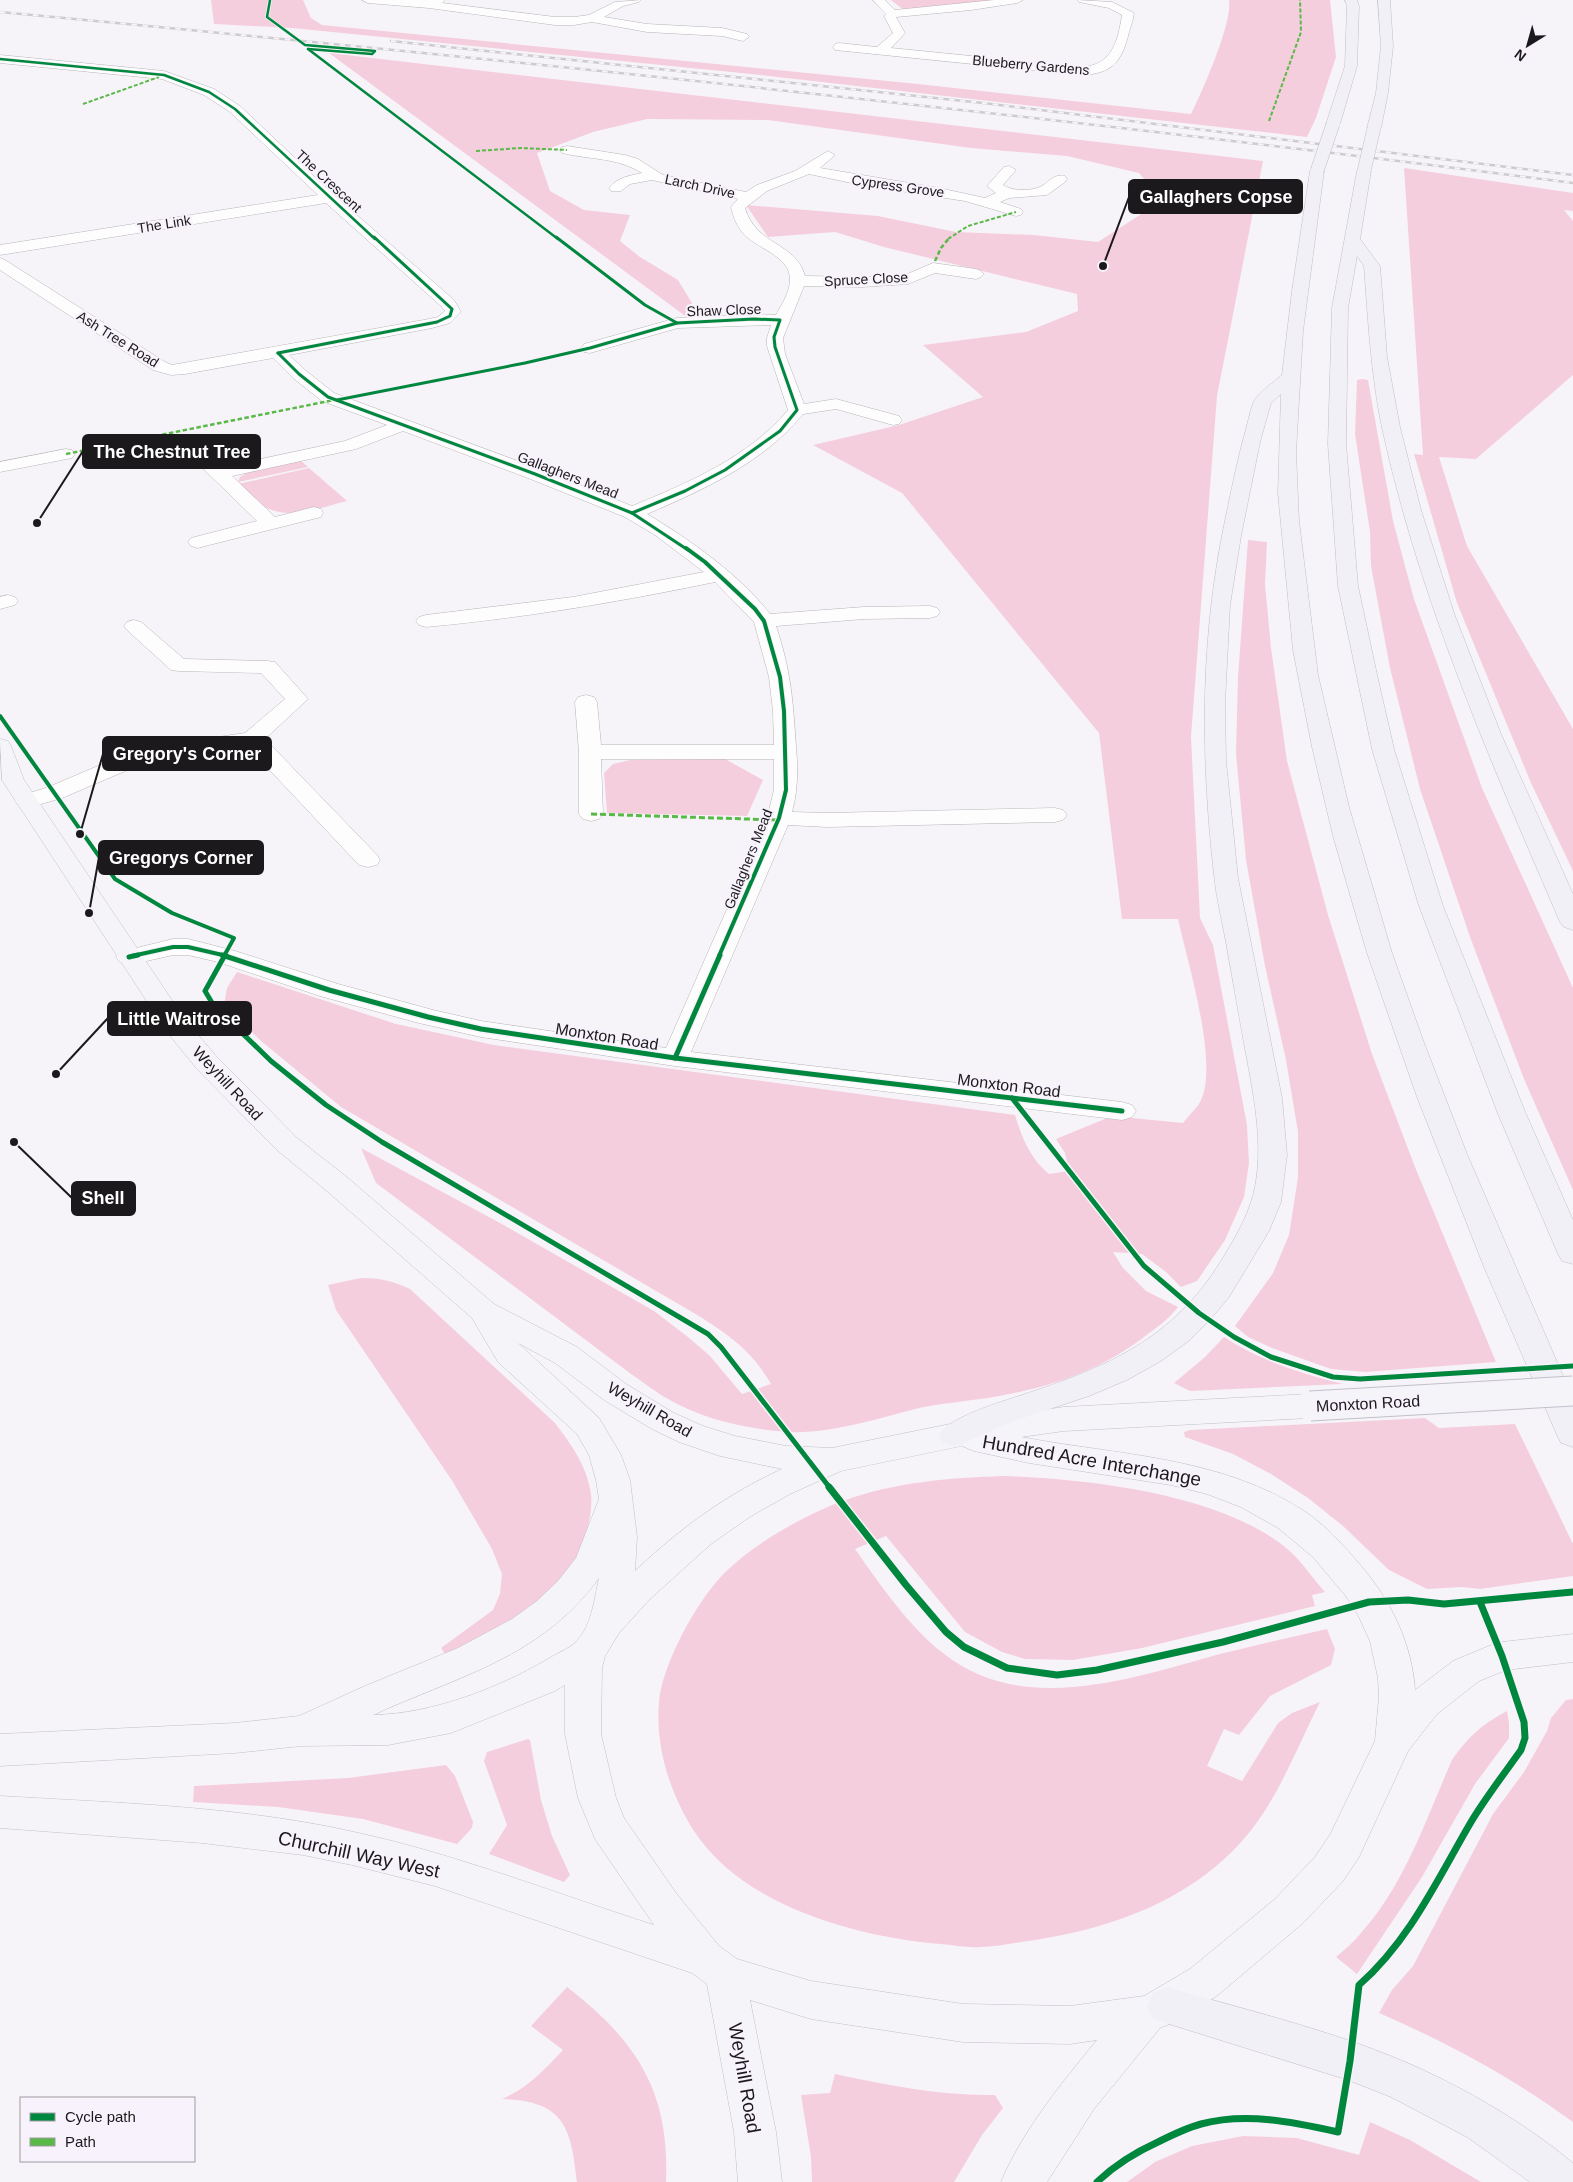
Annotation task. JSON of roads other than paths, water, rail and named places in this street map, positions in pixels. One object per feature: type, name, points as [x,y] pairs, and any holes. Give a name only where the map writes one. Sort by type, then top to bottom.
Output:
[{"type":"highway","points":[[1351,0],[1353,6],[1351,66],[1317,171],[1294,326],[1289,378],[1287,492],[1303,650],[1334,796],[1354,873],[1417,1064],[1466,1190],[1521,1321],[1573,1435]]},
{"type":"highway","points":[[1384,0],[1387,46],[1382,93],[1364,171],[1340,308],[1337,444],[1348,586],[1383,749],[1431,906],[1512,1114],[1573,1254]]},
{"type":"highway","points":[[1351,238],[1372,266],[1379,357],[1391,427],[1412,510],[1445,616],[1490,734],[1573,922]]},
{"type":"highway","points":[[955,1435],[1000,1414],[1078,1388],[1116,1372],[1150,1353],[1179,1332],[1199,1313],[1218,1290],[1254,1231],[1266,1202],[1273,1155],[1268,1098],[1226,878],[1215,761],[1214,703],[1220,605],[1250,442],[1263,401],[1289,378]]},
{"type":"highway","points":[[1156,2011],[1350,2062],[1406,2083],[1482,2123],[1535,2159],[1563,2182]]},
{"type":"main road","name":"Weyhill Road","points":[[0,746],[14,785],[176,1026],[207,1063],[287,1144],[338,1185],[483,1310],[566,1355],[615,1392],[662,1420],[691,1434],[732,1448],[786,1458],[834,1460]]},
{"type":"main road","name":"Weyhill Road","points":[[483,1310],[510,1354],[588,1426],[605,1456],[613,1480],[620,1537],[616,1574],[597,1638]]},
{"type":"main road","name":"Monxton Road","points":[[1162,1414],[1573,1390]]},
{"type":"main road","name":"Hundred Acre Interchange","points":[[597,1638],[638,1589],[699,1535],[738,1506],[778,1485],[834,1460],[955,1435],[1064,1419],[1162,1414]]},
{"type":"main road","name":"Hundred Acre Interchange","points":[[955,1435],[1036,1452],[1125,1463],[1214,1482],[1279,1512],[1331,1552],[1369,1602],[1382,1624],[1396,1665],[1398,1686],[1394,1741]]},
{"type":"main road","points":[[301,1731],[387,1693],[464,1663],[504,1642],[545,1616],[588,1568],[604,1532],[615,1500]]},
{"type":"main road","points":[[0,1750],[235,1738],[301,1731],[388,1730],[452,1718],[542,1681],[597,1638]]},
{"type":"main road","points":[[597,1638],[582,1694],[583,1734],[588,1762],[598,1798],[609,1827],[629,1858],[662,1905],[715,1966]]},
{"type":"main road","name":"Hundred Acre Interchange","points":[[715,1966],[811,2000],[963,2023],[1070,2025],[1156,2011],[1225,1966],[1290,1911],[1329,1869],[1358,1820],[1394,1741],[1424,1703],[1466,1671],[1502,1656],[1558,1649]]},
{"type":"main road","name":"Churchill Way West","points":[[0,1812],[196,1826],[331,1844],[399,1858],[457,1875],[715,1966]]},
{"type":"main road","name":"Weyhill Road","points":[[715,1966],[755,2132],[760,2182]]},
{"type":"main road","points":[[1023,2182],[1064,2113],[1108,2057],[1156,2011]]},
{"type":"street","points":[[368,0],[434,3],[555,21],[574,22],[592,18],[618,4],[635,0]]},
{"type":"street","points":[[879,0],[892,14],[890,16],[899,33],[893,41],[880,51]]},
{"type":"street","points":[[892,14],[971,7],[1017,0]]},
{"type":"street","name":"Blueberry Gardens","points":[[839,47],[1082,72],[1097,71],[1116,57],[1128,13],[1112,6],[1083,0]]},
{"type":"street","points":[[592,18],[655,28],[722,32],[743,37]]},
{"type":"street","points":[[722,32],[733,24]]},
{"type":"street","name":"The Crescent","points":[[0,59],[164,75],[209,92],[228,102],[329,198],[448,303],[453,312],[444,320],[432,323],[278,353]]},
{"type":"street","name":"Larch Drive","points":[[567,150],[620,158],[633,162],[654,175],[678,183],[746,196]]},
{"type":"street","points":[[798,281],[797,274],[791,263],[743,226],[738,208],[746,196],[773,182],[809,170],[828,155]]},
{"type":"street","name":"Cypress Grove","points":[[809,170],[853,180],[964,196],[1016,212]]},
{"type":"street","points":[[1008,194],[994,186],[1009,170]]},
{"type":"street","name":"Larch Drive","points":[[616,188],[625,181],[654,175]]},
{"type":"street","points":[[988,202],[1008,194],[1042,192],[1060,179]]},
{"type":"street","name":"The Link","points":[[0,250],[329,198]]},
{"type":"street","name":"Ash Tree Road","points":[[0,264],[165,368],[185,369],[278,353]]},
{"type":"street","name":"Spruce Close","points":[[798,281],[862,282],[908,279],[934,264],[976,274]]},
{"type":"street","name":"Shaw Close","points":[[797,410],[796,397],[776,354],[774,339],[780,320],[793,296],[798,281]]},
{"type":"street","name":"Shaw Close","points":[[590,348],[677,323],[754,319],[780,320]]},
{"type":"street","name":"Gallaghers Mead","points":[[278,353],[328,397],[535,474],[632,514],[688,549],[750,603],[764,621],[780,677],[786,752],[786,790],[779,818],[674,1058]]},
{"type":"street","points":[[632,514],[686,491],[725,470],[780,431],[797,410],[836,404],[893,420]]},
{"type":"street","points":[[218,474],[350,445],[403,425]]},
{"type":"street","points":[[193,450],[270,523]]},
{"type":"street","points":[[0,467],[66,454]]},
{"type":"street","points":[[198,542],[314,513]]},
{"type":"street","points":[[426,621],[490,616],[563,605],[719,575]]},
{"type":"street","points":[[764,621],[864,613],[930,612]]},
{"type":"street","points":[[14,785],[54,793],[146,754],[252,738],[297,699],[268,667],[179,665],[134,626]]},
{"type":"street","points":[[586,702],[590,752],[591,814]]},
{"type":"street","points":[[252,738],[368,860]]},
{"type":"street","points":[[590,752],[786,752]]},
{"type":"street","name":"Gallaghers Mead","points":[[779,818],[827,820],[1055,815]]},
{"type":"street","name":"Monxton Road","points":[[130,957],[173,947],[207,950],[329,990],[428,1017],[481,1029],[674,1058],[1122,1111]]},
{"type":"railway","points":[[0,12],[591,70],[984,112],[1573,183]]},
{"type":"railway","points":[[391,41],[983,103],[1573,175]]},
{"type":"place","name":"Gallaghers Copse","points":[[1103,266]]},
{"type":"place","name":"The Chestnut Tree","points":[[37,523]]},
{"type":"place","name":"Gregory's Corner","points":[[80,834]]},
{"type":"place","name":"Gregorys Corner","points":[[89,913]]},
{"type":"place","name":"Little Waitrose","points":[[56,1074]]},
{"type":"place","name":"Shell","points":[[14,1142]]}]
